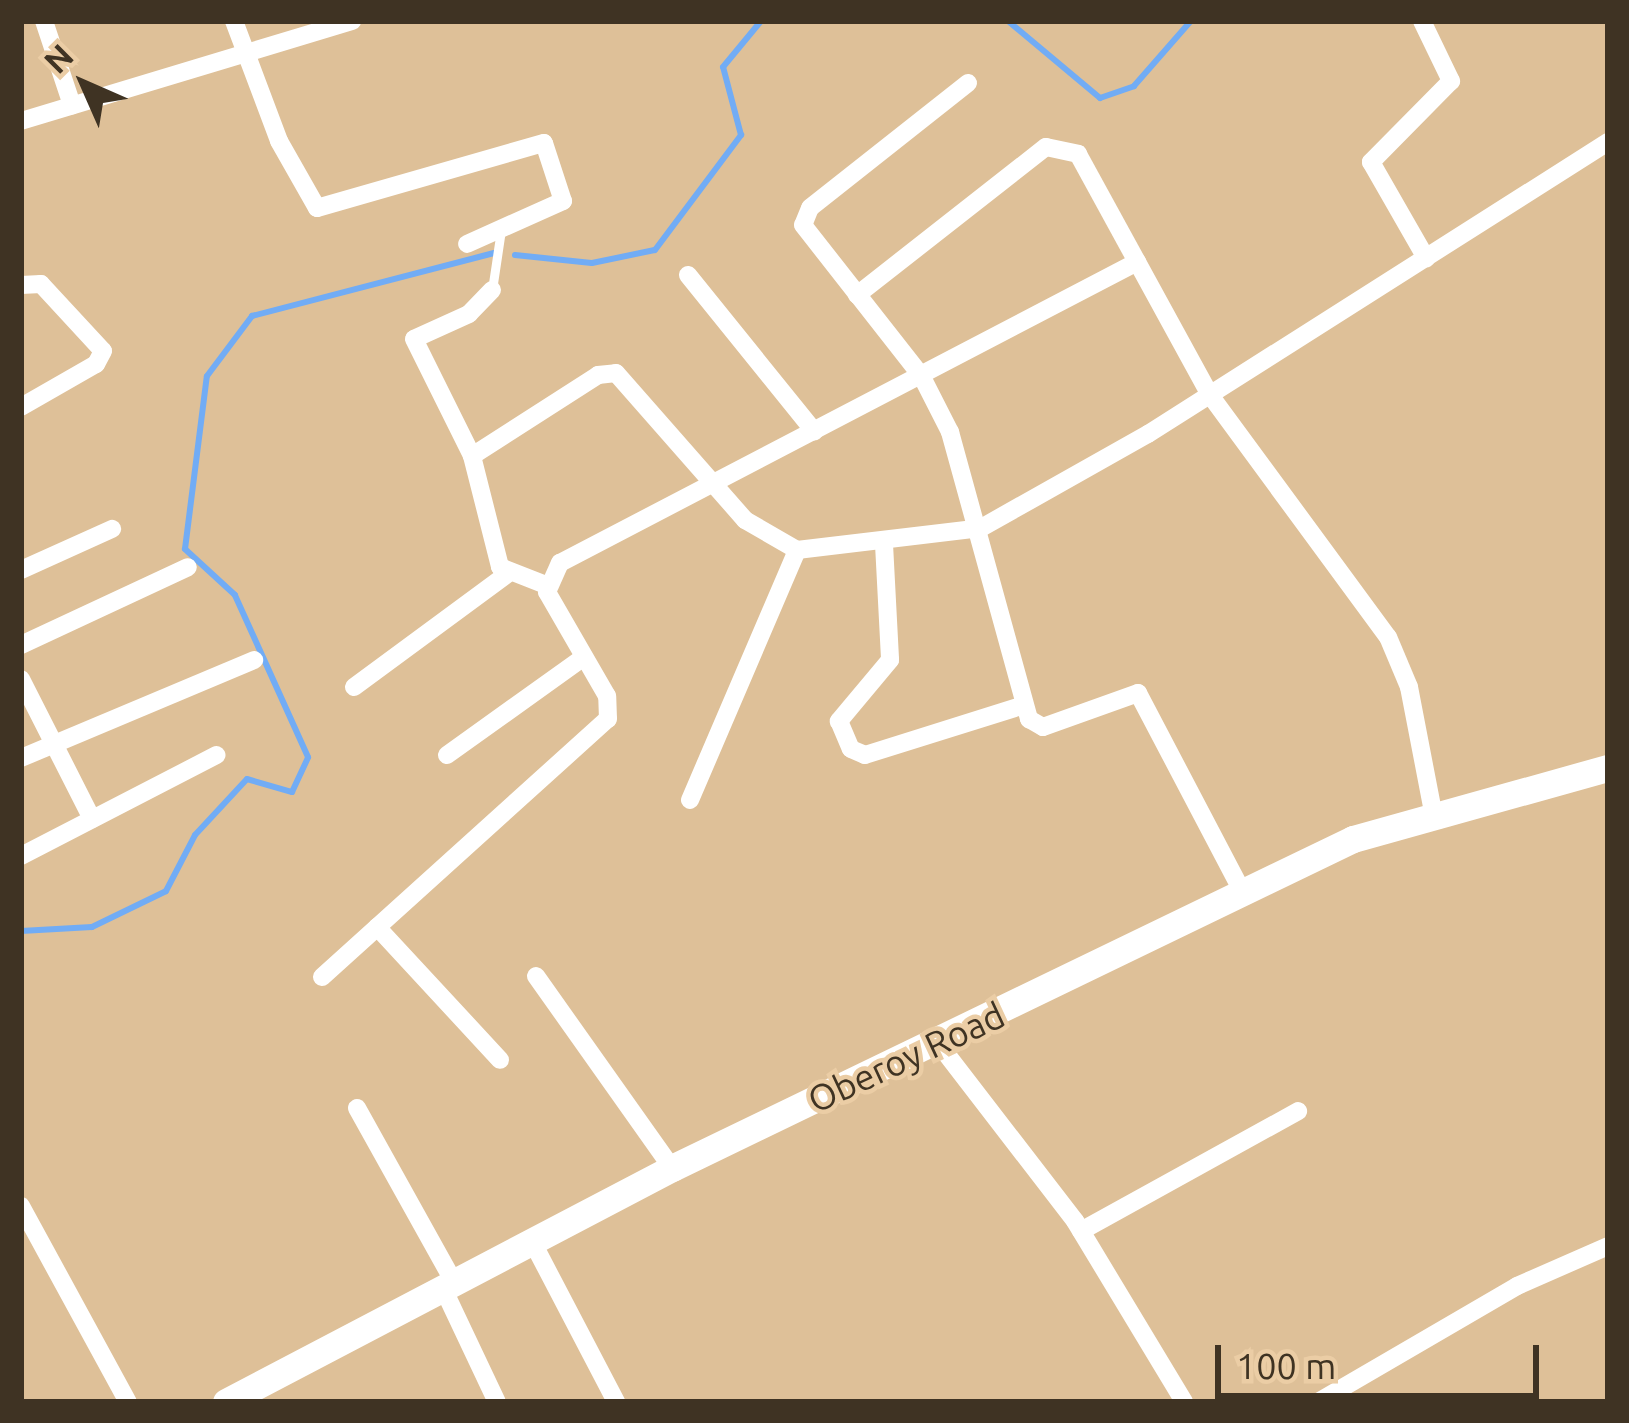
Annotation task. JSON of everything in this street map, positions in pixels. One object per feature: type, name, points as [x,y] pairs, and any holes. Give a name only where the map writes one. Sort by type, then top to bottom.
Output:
[{"type":"street","points":[[44,21],[72,105]]},
{"type":"street","points":[[235,21],[316,208],[544,143],[563,201],[467,244]]},
{"type":"street","points":[[21,122],[247,57],[352,21]]},
{"type":"street","points":[[1422,21],[1451,81],[1384,139],[1371,162],[1426,258]]},
{"type":"street","points":[[968,83],[803,216],[857,295],[922,376],[981,528],[1021,706],[1043,728],[1138,693],[1243,893]]},
{"type":"street","points":[[472,455],[598,375],[616,373],[745,520],[797,550],[884,544],[981,528],[1210,395],[1608,142]]},
{"type":"street","points":[[857,295],[1057,144],[1078,154],[1210,395],[1388,637],[1409,687],[1433,812]]},
{"type":"street","points":[[546,585],[560,563],[710,478],[814,431],[1137,262]]},
{"type":"street","points":[[688,275],[814,431]]},
{"type":"street","points":[[21,285],[41,284],[103,351],[96,364],[21,407]]},
{"type":"street","points":[[492,290],[470,314],[414,339],[472,455],[507,574]]},
{"type":"street","points":[[21,570],[112,529]]},
{"type":"street","points":[[884,544],[890,660],[839,721],[851,749],[865,755],[1021,706]]},
{"type":"street","points":[[690,800],[797,550]]},
{"type":"street","points":[[21,645],[188,567]]},
{"type":"street","points":[[322,977],[608,719],[584,657],[546,585],[507,574]]},
{"type":"street","points":[[354,687],[507,574]]},
{"type":"street","points":[[447,755],[584,657]]},
{"type":"street","points":[[21,758],[254,661]]},
{"type":"street","points":[[21,679],[92,819]]},
{"type":"street","points":[[21,856],[217,754]]},
{"type":"street","name":"Oberoy Road","points":[[227,1402],[672,1168],[1243,893],[1433,812],[1608,768]]},
{"type":"street","points":[[377,928],[500,1060]]},
{"type":"street","points":[[536,976],[672,1168]]},
{"type":"street","points":[[938,1043],[1081,1231],[1184,1402]]},
{"type":"street","points":[[357,1108],[448,1285],[497,1402]]},
{"type":"street","points":[[1081,1231],[1298,1111]]},
{"type":"street","points":[[21,1206],[128,1402]]},
{"type":"street","points":[[532,1241],[616,1402]]},
{"type":"street","points":[[1331,1399],[1517,1286],[1608,1246]]},
{"type":"lane","points":[[492,290],[501,229]]},
{"type":"waterway","points":[[515,255],[592,263],[655,250],[741,135],[723,67],[761,21]]},
{"type":"waterway","points":[[1008,21],[1100,98],[1134,86],[1191,21]]},
{"type":"waterway","points":[[21,931],[92,927],[166,891],[195,835],[247,779],[292,792],[308,757],[235,595],[185,549],[207,376],[252,316],[494,253]]}]
